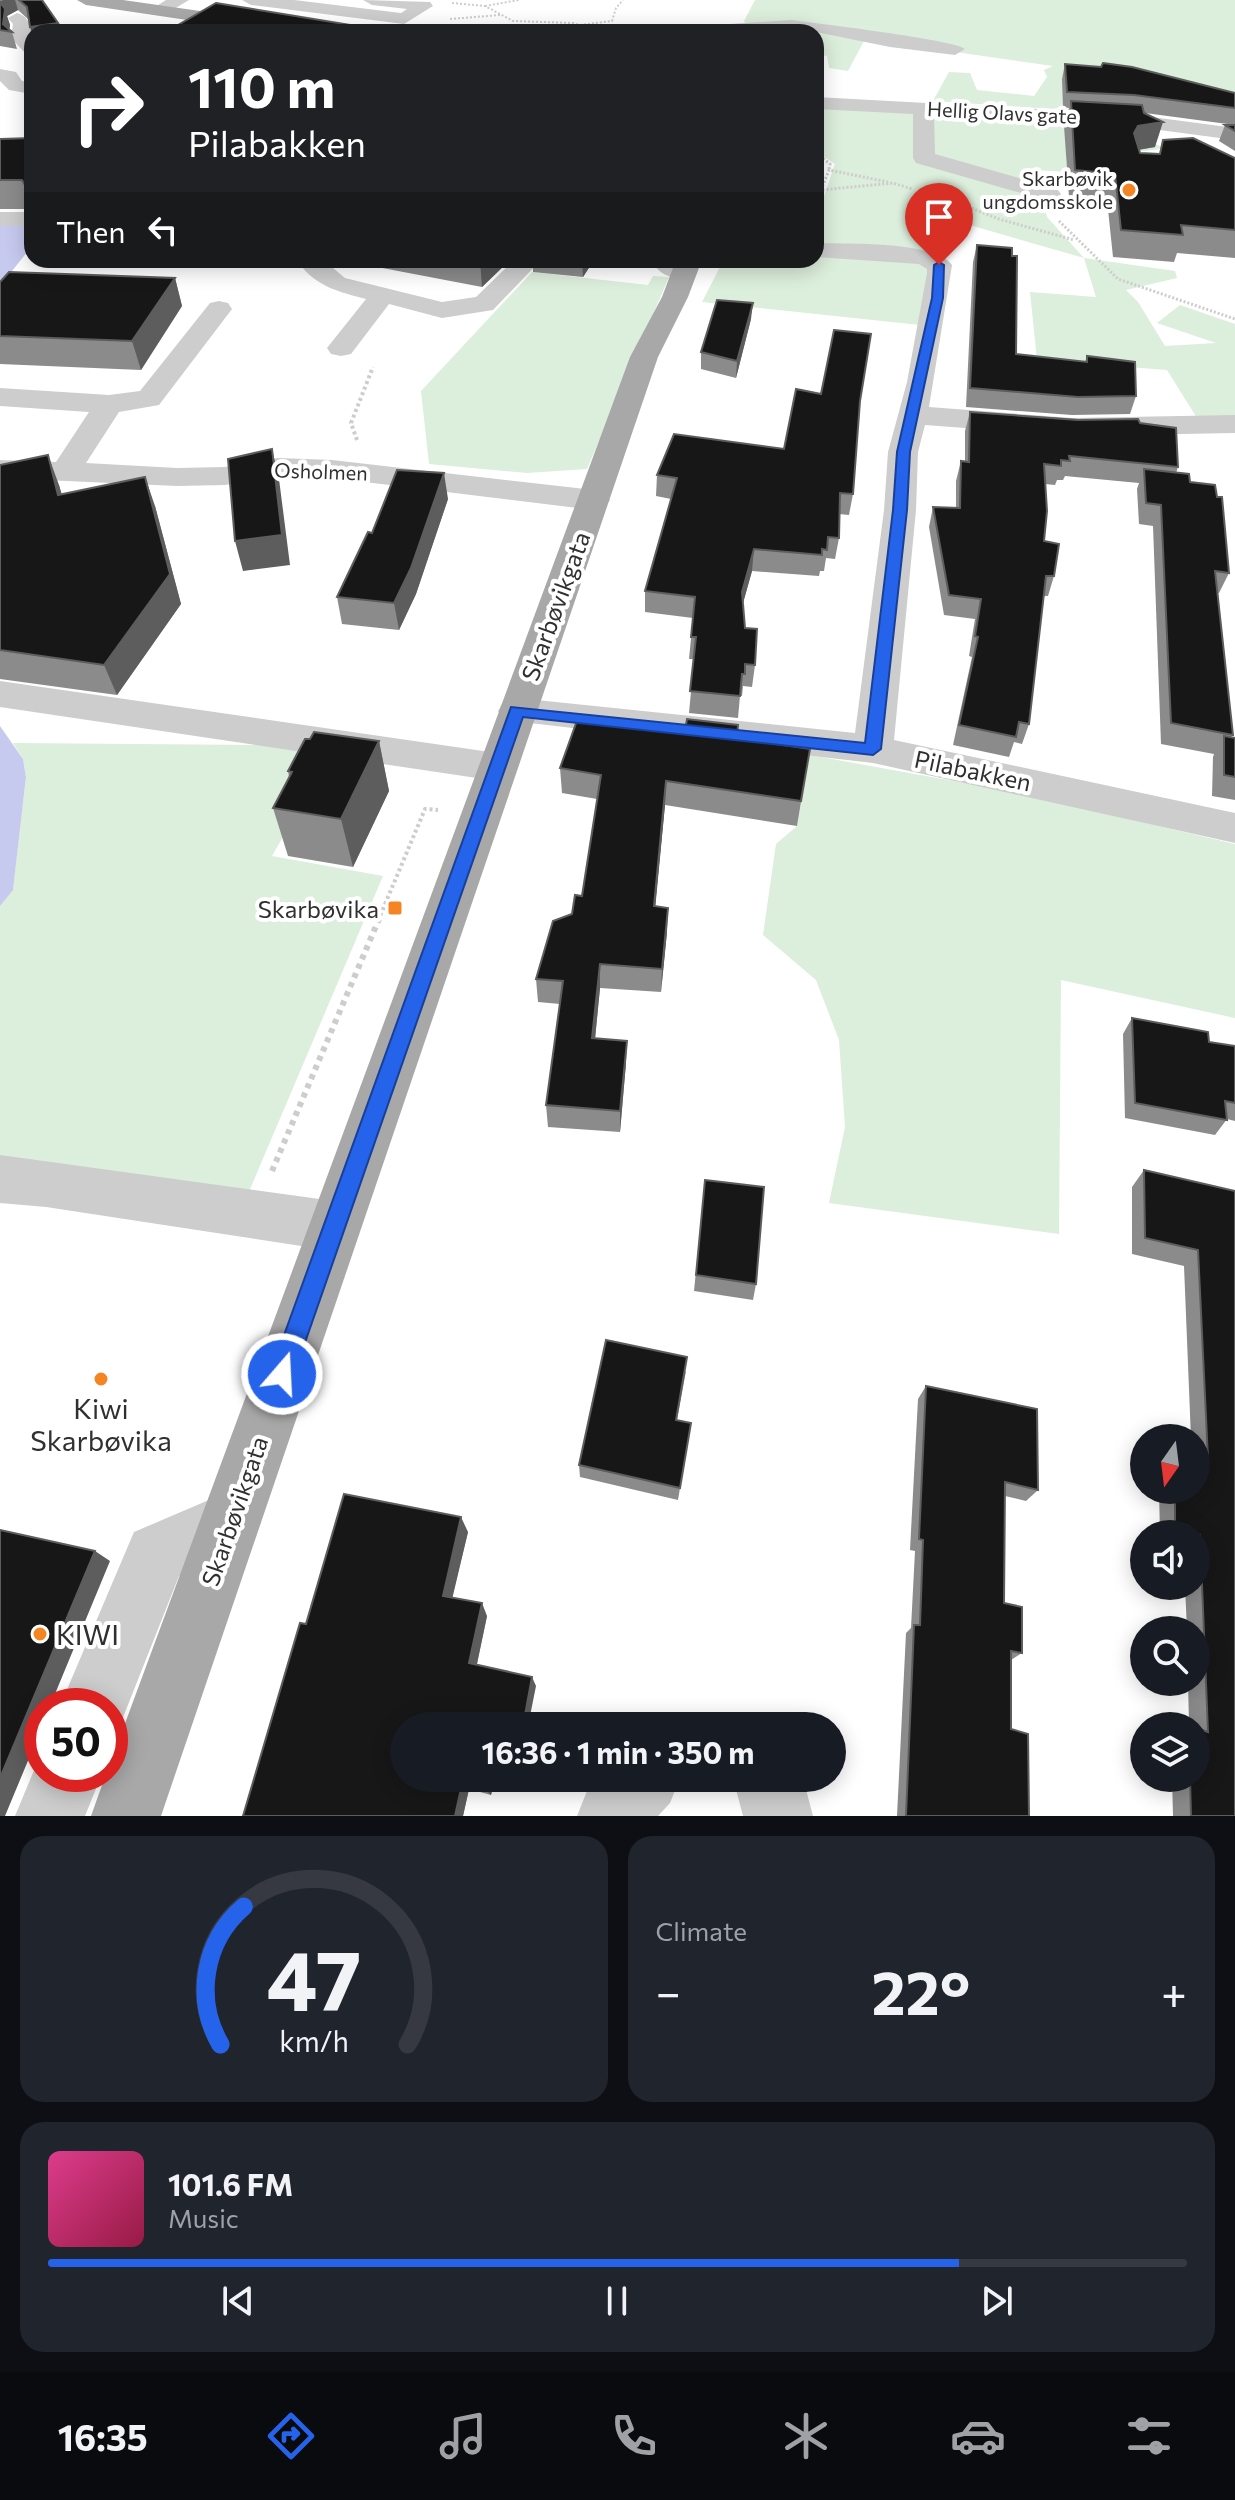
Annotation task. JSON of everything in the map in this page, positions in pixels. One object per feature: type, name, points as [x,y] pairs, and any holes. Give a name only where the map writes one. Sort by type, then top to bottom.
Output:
[{"type":"main road","points":[[86,0],[250,24]]},
{"type":"main road","name":"Skarbøvikgata","points":[[126,1816],[517,711],[644,357],[679,268]]},
{"type":"street","points":[[158,11],[180,0]]},
{"type":"street","points":[[251,0],[404,19],[424,6]]},
{"type":"street","points":[[372,0],[424,6]]},
{"type":"street","points":[[17,18],[22,23],[20,38],[24,42]]},
{"type":"street","points":[[824,29],[955,49]]},
{"type":"street","name":"Hellig Olavs gate","points":[[824,103],[1129,120],[1235,134]]},
{"type":"street","points":[[923,108],[924,158],[1049,194]]},
{"type":"street","points":[[1129,120],[1178,148]]},
{"type":"street","points":[[0,219],[24,219]]},
{"type":"street","points":[[824,251],[924,257],[934,261],[940,273],[921,382],[903,452],[900,510],[873,749]]},
{"type":"street","points":[[318,268],[336,283],[442,310],[484,304],[520,268]]},
{"type":"street","points":[[341,348],[383,295]]},
{"type":"street","points":[[0,397],[109,404],[149,399],[219,309]]},
{"type":"street","points":[[65,472],[109,404]]},
{"type":"street","points":[[911,415],[1072,427],[1235,424]]},
{"type":"street","name":"Osholmen","points":[[5,471],[189,477],[225,476],[278,467],[385,474],[594,500]]},
{"type":"street","points":[[0,694],[497,767]]},
{"type":"street","name":"Pilabakken","points":[[517,711],[873,749],[1235,828]]},
{"type":"street","points":[[0,1179],[46,1183],[334,1226]]},
{"type":"street","points":[[101,1688],[156,1554],[230,1522]]},
{"type":"street","points":[[50,1816],[60,1792]]},
{"type":"street","points":[[612,1816],[633,1792]]},
{"type":"street","points":[[772,1792],[778,1816]]},
{"type":"path","points":[[424,6],[461,2],[485,6],[519,0]]},
{"type":"path","points":[[588,24],[612,21],[616,8],[623,0]]},
{"type":"path","points":[[485,6],[513,21],[572,24]]},
{"type":"path","points":[[440,20],[500,15]]},
{"type":"path","points":[[824,159],[830,164],[824,182]]},
{"type":"path","points":[[829,170],[923,192]]},
{"type":"path","points":[[1001,180],[982,195],[953,201],[999,219],[1076,241]]},
{"type":"path","points":[[824,190],[893,183]]},
{"type":"path","points":[[1049,194],[1055,217],[1118,279],[1235,319]]},
{"type":"path","points":[[341,348],[376,358],[351,423],[357,440],[385,474]]},
{"type":"green space","points":[[755,0],[1235,0],[1235,95],[1076,104],[1053,109],[933,101],[949,72],[970,73],[977,90],[1034,96],[1047,77],[1044,70],[1053,66],[865,39],[848,71],[829,68],[827,56],[824,55],[824,24],[746,24],[744,21]]},
{"type":"green space","points":[[824,108],[1121,125],[1163,148],[1136,152],[1112,150],[1065,131],[1067,172],[1035,170],[1047,217],[1084,258],[935,215],[920,325],[702,302],[719,268],[824,268],[824,196],[835,164],[824,156]]},
{"type":"green space","points":[[1084,258],[1175,271],[1177,278],[1126,290],[1138,302],[1165,346],[1216,343],[1157,323],[1180,305],[1235,324],[1235,420],[1197,418],[1167,370],[1037,360],[1030,292],[1096,297]]},
{"type":"green space","points":[[532,272],[648,285],[653,276],[669,277],[587,469],[527,473],[429,464],[421,391]]},
{"type":"green space","points":[[13,743],[264,745],[329,756],[272,856],[383,876],[248,1194],[0,1158],[0,906],[13,889],[26,777],[23,759]]},
{"type":"green space","points":[[810,755],[1014,792],[1235,844],[1235,1018],[1061,980],[1059,1234],[829,1203],[845,1127],[839,1040],[816,980],[763,935],[776,844],[797,826]]},
{"type":"water","points":[[0,225],[24,226],[24,256],[12,271],[16,285],[0,292]]},
{"type":"water","points":[[0,726],[23,759],[26,777],[13,890],[0,906]]},
{"type":"building","points":[[19,0],[42,0],[58,23],[30,24],[27,7]]},
{"type":"building","points":[[0,2],[5,9],[3,24],[12,32],[0,30]]},
{"type":"building","points":[[216,3],[344,24],[180,24]]},
{"type":"building","points":[[1103,63],[1132,67],[1235,93],[1235,108],[1134,95],[1067,92],[1065,64],[1101,67]]},
{"type":"building","points":[[1071,101],[1142,105],[1144,113],[1163,122],[1138,126],[1134,133],[1140,153],[1160,154],[1163,140],[1193,138],[1235,158],[1235,230],[1181,225],[1183,235],[1121,230],[1115,174],[1075,170]]},
{"type":"building","points":[[24,138],[24,183],[22,180],[0,180],[0,139]]},
{"type":"building","points":[[977,245],[1012,248],[1012,256],[1017,256],[1016,354],[1087,362],[1087,356],[1135,362],[1136,396],[1078,397],[970,388]]},
{"type":"building","points":[[9,272],[175,278],[132,341],[0,336],[0,282]]},
{"type":"building","points":[[717,300],[753,303],[737,361],[701,352]]},
{"type":"building","points":[[834,330],[871,334],[860,401],[853,494],[840,493],[839,538],[828,537],[827,550],[822,549],[822,555],[754,549],[742,592],[745,628],[757,629],[755,665],[745,664],[740,696],[690,691],[696,637],[691,637],[695,597],[645,591],[677,478],[657,475],[674,434],[784,449],[796,389],[821,394]]},
{"type":"building","points":[[970,412],[1078,420],[1138,419],[1140,423],[1176,428],[1178,467],[1069,456],[1070,461],[1061,460],[1061,466],[1044,464],[1047,511],[1044,541],[1059,544],[1054,576],[1046,576],[1029,724],[1019,722],[1016,737],[959,725],[978,637],[975,636],[981,599],[949,595],[933,507],[960,508],[961,461],[969,462]]},
{"type":"building","points":[[272,449],[282,535],[235,541],[228,459]]},
{"type":"building","points":[[48,455],[58,495],[145,477],[170,574],[104,665],[0,650],[0,465]]},
{"type":"building","points":[[1144,469],[1189,474],[1190,482],[1215,485],[1217,497],[1222,497],[1229,573],[1215,571],[1233,735],[1171,723],[1161,505],[1146,503]]},
{"type":"building","points":[[397,470],[444,473],[411,568],[394,603],[337,597],[368,532],[372,533]]},
{"type":"building","points":[[579,715],[685,730],[687,719],[738,725],[737,738],[810,749],[801,801],[666,781],[654,906],[668,908],[662,969],[600,964],[592,1038],[627,1041],[620,1111],[546,1105],[563,981],[536,979],[553,921],[572,914],[575,895],[582,896],[601,775],[560,768]]},
{"type":"building","points":[[314,732],[379,741],[341,819],[273,808],[305,739],[310,739]]},
{"type":"building","points":[[1224,736],[1235,738],[1235,777],[1224,775]]},
{"type":"building","points":[[1132,1018],[1208,1032],[1209,1042],[1235,1046],[1235,1103],[1225,1101],[1227,1120],[1135,1103]]},
{"type":"building","points":[[1144,1170],[1235,1191],[1235,1816],[1191,1816],[1190,1792],[1210,1792],[1210,1712],[1207,1712],[1207,1696],[1210,1696],[1210,1616],[1203,1616],[1203,1600],[1210,1600],[1210,1520],[1175,1520],[1175,1504],[1210,1504],[1210,1424],[1206,1424],[1198,1250],[1145,1238]]},
{"type":"building","points":[[705,1180],[764,1187],[756,1284],[696,1275]]},
{"type":"building","points":[[606,1340],[687,1357],[676,1420],[691,1423],[680,1488],[579,1465]]},
{"type":"building","points":[[926,1386],[1037,1409],[1038,1490],[1005,1482],[1004,1603],[1022,1607],[1022,1653],[1011,1651],[1011,1729],[1028,1734],[1029,1816],[906,1816],[914,1625],[920,1625],[923,1540],[919,1539]]},
{"type":"building","points":[[344,1494],[461,1517],[443,1596],[482,1603],[469,1663],[532,1677],[526,1712],[390,1712],[390,1792],[460,1792],[455,1816],[243,1816],[300,1623],[306,1624]]},
{"type":"building","name":"KIWI","points":[[0,1530],[95,1551],[38,1688],[24,1688],[24,1721],[0,1778]]},
{"type":"place","name":"Skarbøvik ungdomsskole","points":[[1129,190]]},
{"type":"place","name":"Skarbøvika","points":[[395,908]]},
{"type":"place","name":"Kiwi Skarbøvika","points":[[101,1379]]},
{"type":"place","name":"KIWI","points":[[40,1634]]},
{"type":"route","points":[[282,1374],[517,711],[873,749],[900,510],[903,452],[921,382],[937,298],[939,265]]}]
